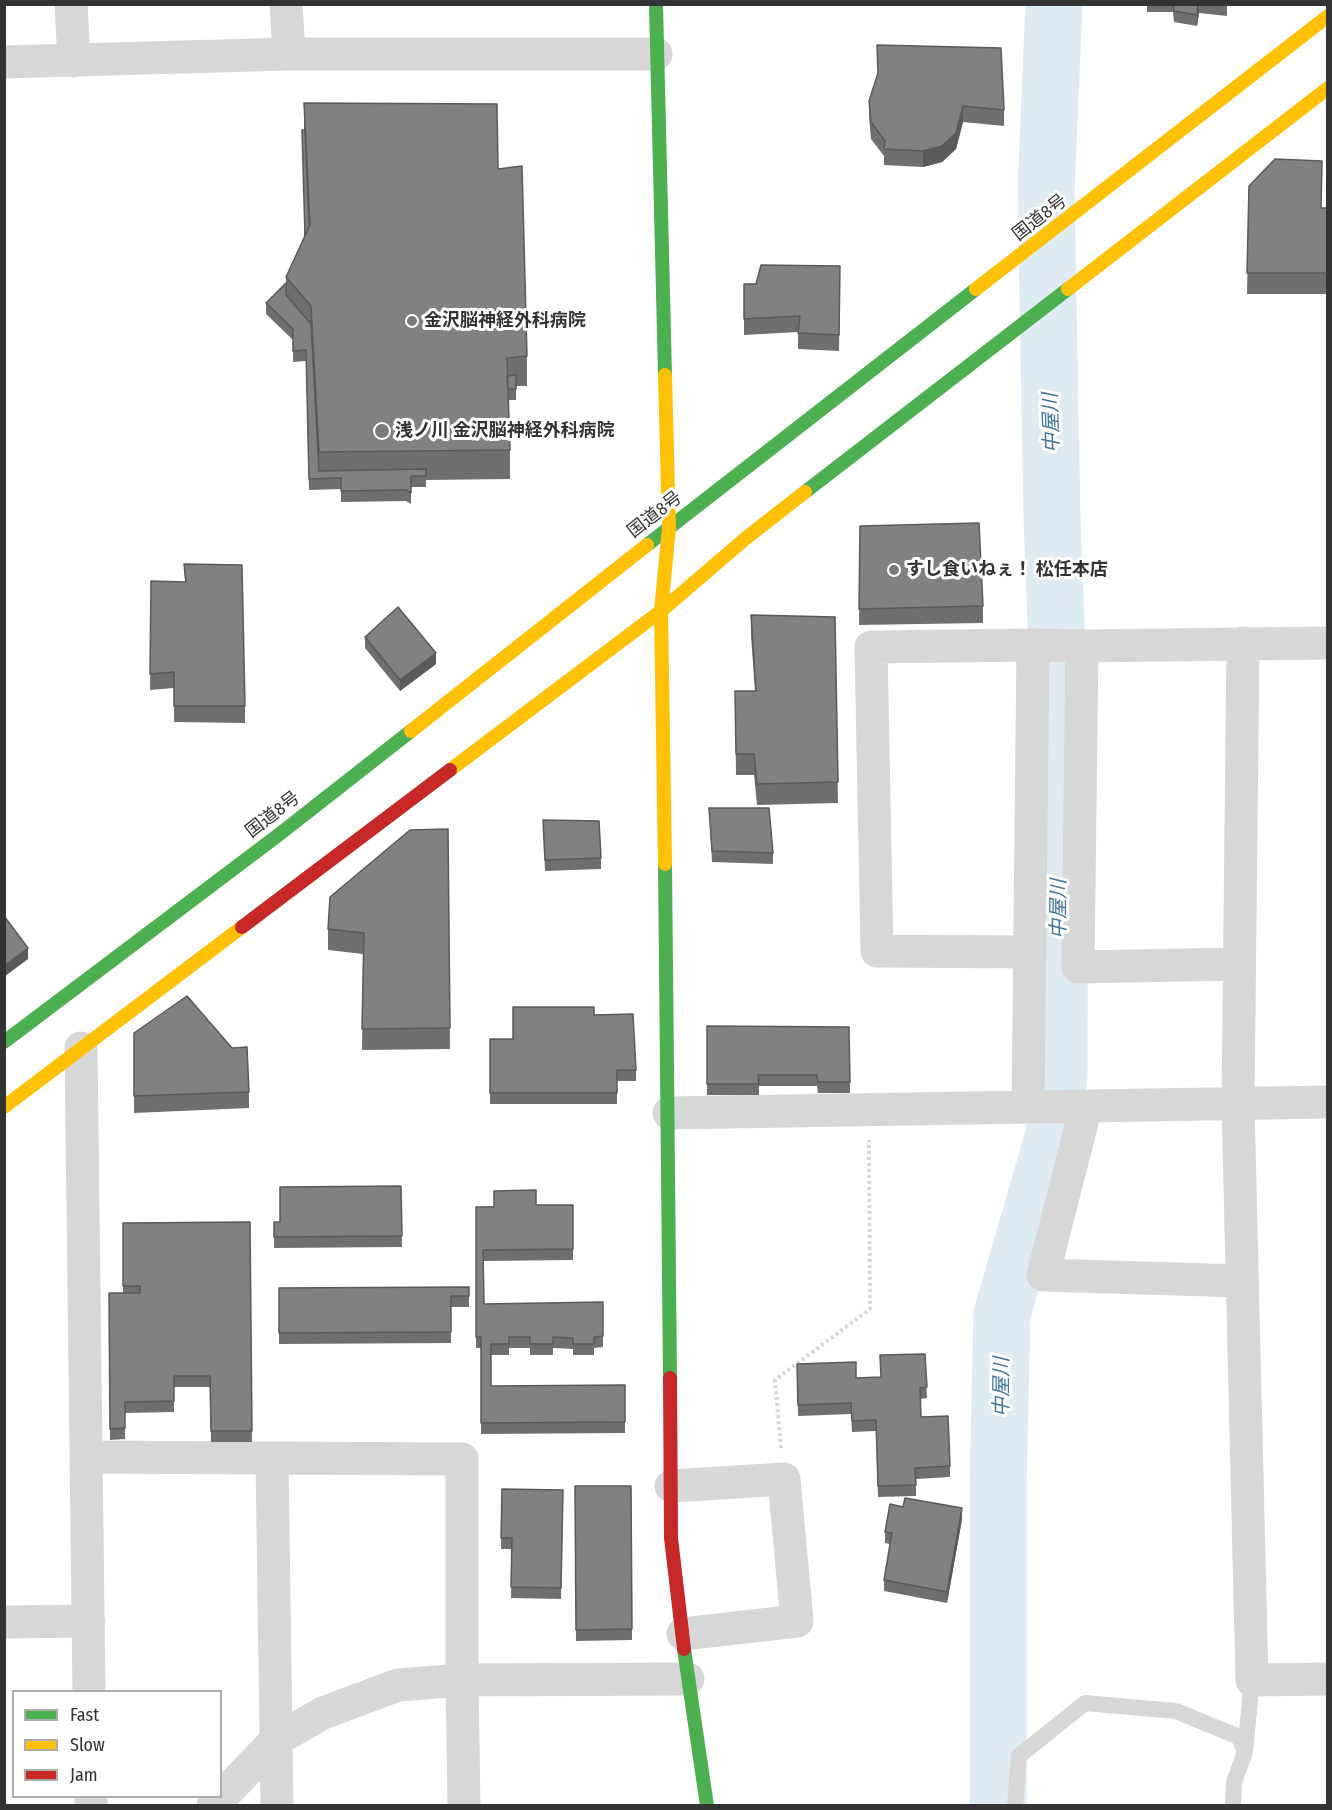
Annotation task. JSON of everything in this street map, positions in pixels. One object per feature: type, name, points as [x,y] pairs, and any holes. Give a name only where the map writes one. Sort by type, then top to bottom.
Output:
[{"type":"main road","points":[[656,4],[669,528],[661,611],[669,1113],[671,1538],[688,1679],[707,1806]]},
{"type":"main road","name":"国道8号","points":[[4,1042],[281,833],[1328,16]]},
{"type":"main road","points":[[4,1107],[661,611],[746,538],[1328,88]]},
{"type":"street","points":[[71,4],[74,61]]},
{"type":"street","points":[[286,4],[289,54]]},
{"type":"street","points":[[4,62],[289,54],[656,54]]},
{"type":"street","points":[[1243,643],[1238,1104],[1252,1680],[1328,1678]]},
{"type":"street","points":[[1030,952],[877,951],[872,647],[1328,643]]},
{"type":"street","points":[[1058,645],[1030,952],[1056,1107],[1043,1275],[1242,1281]]},
{"type":"street","points":[[1058,645],[1078,967],[1238,964]]},
{"type":"street","points":[[81,1048],[90,1690]]},
{"type":"street","points":[[669,1113],[1328,1102]]},
{"type":"street","points":[[86,1457],[462,1459],[464,1806]]},
{"type":"street","points":[[272,1458],[277,1806]]},
{"type":"street","points":[[671,1486],[784,1479],[797,1620],[683,1634]]},
{"type":"street","points":[[4,1622],[89,1621]]},
{"type":"street","points":[[222,1797],[276,1740],[323,1713],[398,1685],[462,1680],[688,1679]]},
{"type":"lane","points":[[1233,1806],[1234,1782],[1245,1752],[1252,1680]]},
{"type":"lane","points":[[1015,1806],[1018,1756],[1085,1703],[1176,1712],[1239,1737],[1245,1752]]},
{"type":"path","points":[[784,1479],[775,1380],[870,1309],[868,1109]]},
{"type":"building","points":[[1173,4],[1198,4],[1197,15],[1174,11]]},
{"type":"building","points":[[877,45],[1001,48],[1004,110],[963,106],[956,133],[942,146],[923,151],[884,149],[885,141],[871,122],[869,101],[878,73]]},
{"type":"building","name":"金沢脳神経外科病院","points":[[304,103],[497,104],[498,169],[522,166],[527,356],[507,358],[510,450],[319,452],[311,306],[286,277],[310,225]]},
{"type":"building","points":[[302,130],[305,130],[309,226],[305,236]]},
{"type":"building","points":[[1275,159],[1322,161],[1321,208],[1328,208],[1328,273],[1247,273],[1249,186]]},
{"type":"building","points":[[761,265],[840,266],[839,335],[798,333],[800,316],[744,319],[744,284],[756,284]]},
{"type":"building","points":[[286,283],[286,295],[311,324],[319,471],[426,469],[426,476],[411,476],[411,493],[406,490],[341,491],[341,478],[309,479],[306,350],[293,351],[293,329],[266,303]]},
{"type":"building","points":[[516,375],[516,389],[508,389],[507,376]]},
{"type":"building","points":[[979,523],[983,606],[859,609],[860,526]]},
{"type":"building","points":[[184,564],[242,565],[245,706],[174,706],[174,672],[150,674],[151,581],[186,582]]},
{"type":"building","points":[[398,607],[436,653],[400,680],[365,637]]},
{"type":"building","points":[[751,615],[835,617],[838,782],[757,784],[754,754],[736,754],[735,691],[756,691]]},
{"type":"building","points":[[709,808],[769,808],[773,853],[712,851]]},
{"type":"building","points":[[543,820],[599,821],[601,858],[545,860]]},
{"type":"building","points":[[448,829],[450,1028],[362,1029],[364,933],[328,929],[330,897],[410,830]]},
{"type":"building","points":[[4,916],[28,948],[4,966]]},
{"type":"building","points":[[187,996],[232,1048],[247,1047],[249,1092],[134,1096],[134,1033]]},
{"type":"building","points":[[513,1007],[594,1007],[594,1015],[633,1014],[636,1070],[617,1070],[617,1093],[490,1093],[490,1039],[513,1039]]},
{"type":"building","points":[[707,1026],[849,1027],[850,1082],[818,1082],[817,1075],[758,1075],[759,1084],[707,1084]]},
{"type":"building","points":[[401,1186],[402,1236],[274,1237],[274,1222],[280,1222],[280,1187]]},
{"type":"building","points":[[536,1190],[536,1205],[573,1205],[573,1249],[483,1250],[484,1304],[603,1302],[603,1336],[594,1337],[594,1344],[573,1344],[573,1338],[553,1337],[553,1344],[530,1344],[530,1337],[509,1337],[509,1344],[491,1344],[491,1386],[625,1385],[625,1422],[481,1423],[481,1337],[476,1337],[476,1207],[494,1207],[494,1191]]},
{"type":"building","points":[[250,1222],[252,1431],[211,1431],[210,1376],[174,1376],[174,1401],[125,1402],[125,1428],[110,1429],[109,1293],[140,1293],[140,1286],[123,1286],[123,1223]]},
{"type":"building","points":[[469,1287],[469,1296],[451,1296],[451,1332],[279,1333],[279,1288]]},
{"type":"building","points":[[925,1354],[927,1387],[920,1388],[921,1417],[948,1416],[950,1466],[915,1468],[916,1485],[878,1486],[876,1420],[852,1421],[851,1403],[798,1405],[797,1364],[856,1362],[856,1378],[881,1377],[880,1355]]},
{"type":"building","points":[[575,1486],[631,1486],[632,1629],[576,1630]]},
{"type":"building","points":[[502,1489],[563,1490],[561,1588],[511,1587],[512,1538],[501,1538]]},
{"type":"building","points":[[905,1498],[962,1508],[947,1592],[884,1580],[892,1533],[885,1532],[890,1504],[903,1507]]},
{"type":"waterway","name":"中屋川","points":[[998,1806],[998,1485],[1002,1314],[1054,1135],[1059,1075],[1060,724],[1052,519],[1046,191],[1054,4]]},
{"type":"traffic: fast","points":[[656,4],[665,375]]},
{"type":"traffic: fast","points":[[647,545],[976,289]]},
{"type":"traffic: fast","points":[[805,492],[1068,289]]},
{"type":"traffic: fast","points":[[4,1042],[281,833],[411,731]]},
{"type":"traffic: fast","points":[[665,864],[670,1378]]},
{"type":"traffic: fast","points":[[684,1649],[707,1806]]},
{"type":"traffic: slow","points":[[976,289],[1328,16]]},
{"type":"traffic: slow","points":[[1068,289],[1328,88]]},
{"type":"traffic: slow","points":[[665,375],[669,528],[661,611],[665,864]]},
{"type":"traffic: slow","points":[[450,770],[661,611],[746,538],[805,492]]},
{"type":"traffic: slow","points":[[411,731],[647,545]]},
{"type":"traffic: slow","points":[[4,1107],[242,927]]},
{"type":"traffic: jam","points":[[242,927],[450,770]]},
{"type":"traffic: jam","points":[[670,1378],[671,1538],[684,1649]]},
{"type":"place","name":"金沢脳神経外科病院","points":[[412,321]]},
{"type":"place","name":"浅ノ川 金沢脳神経外科病院","points":[[382,431]]},
{"type":"place","name":"すし食いねぇ！ 松任本店","points":[[894,570]]}]
